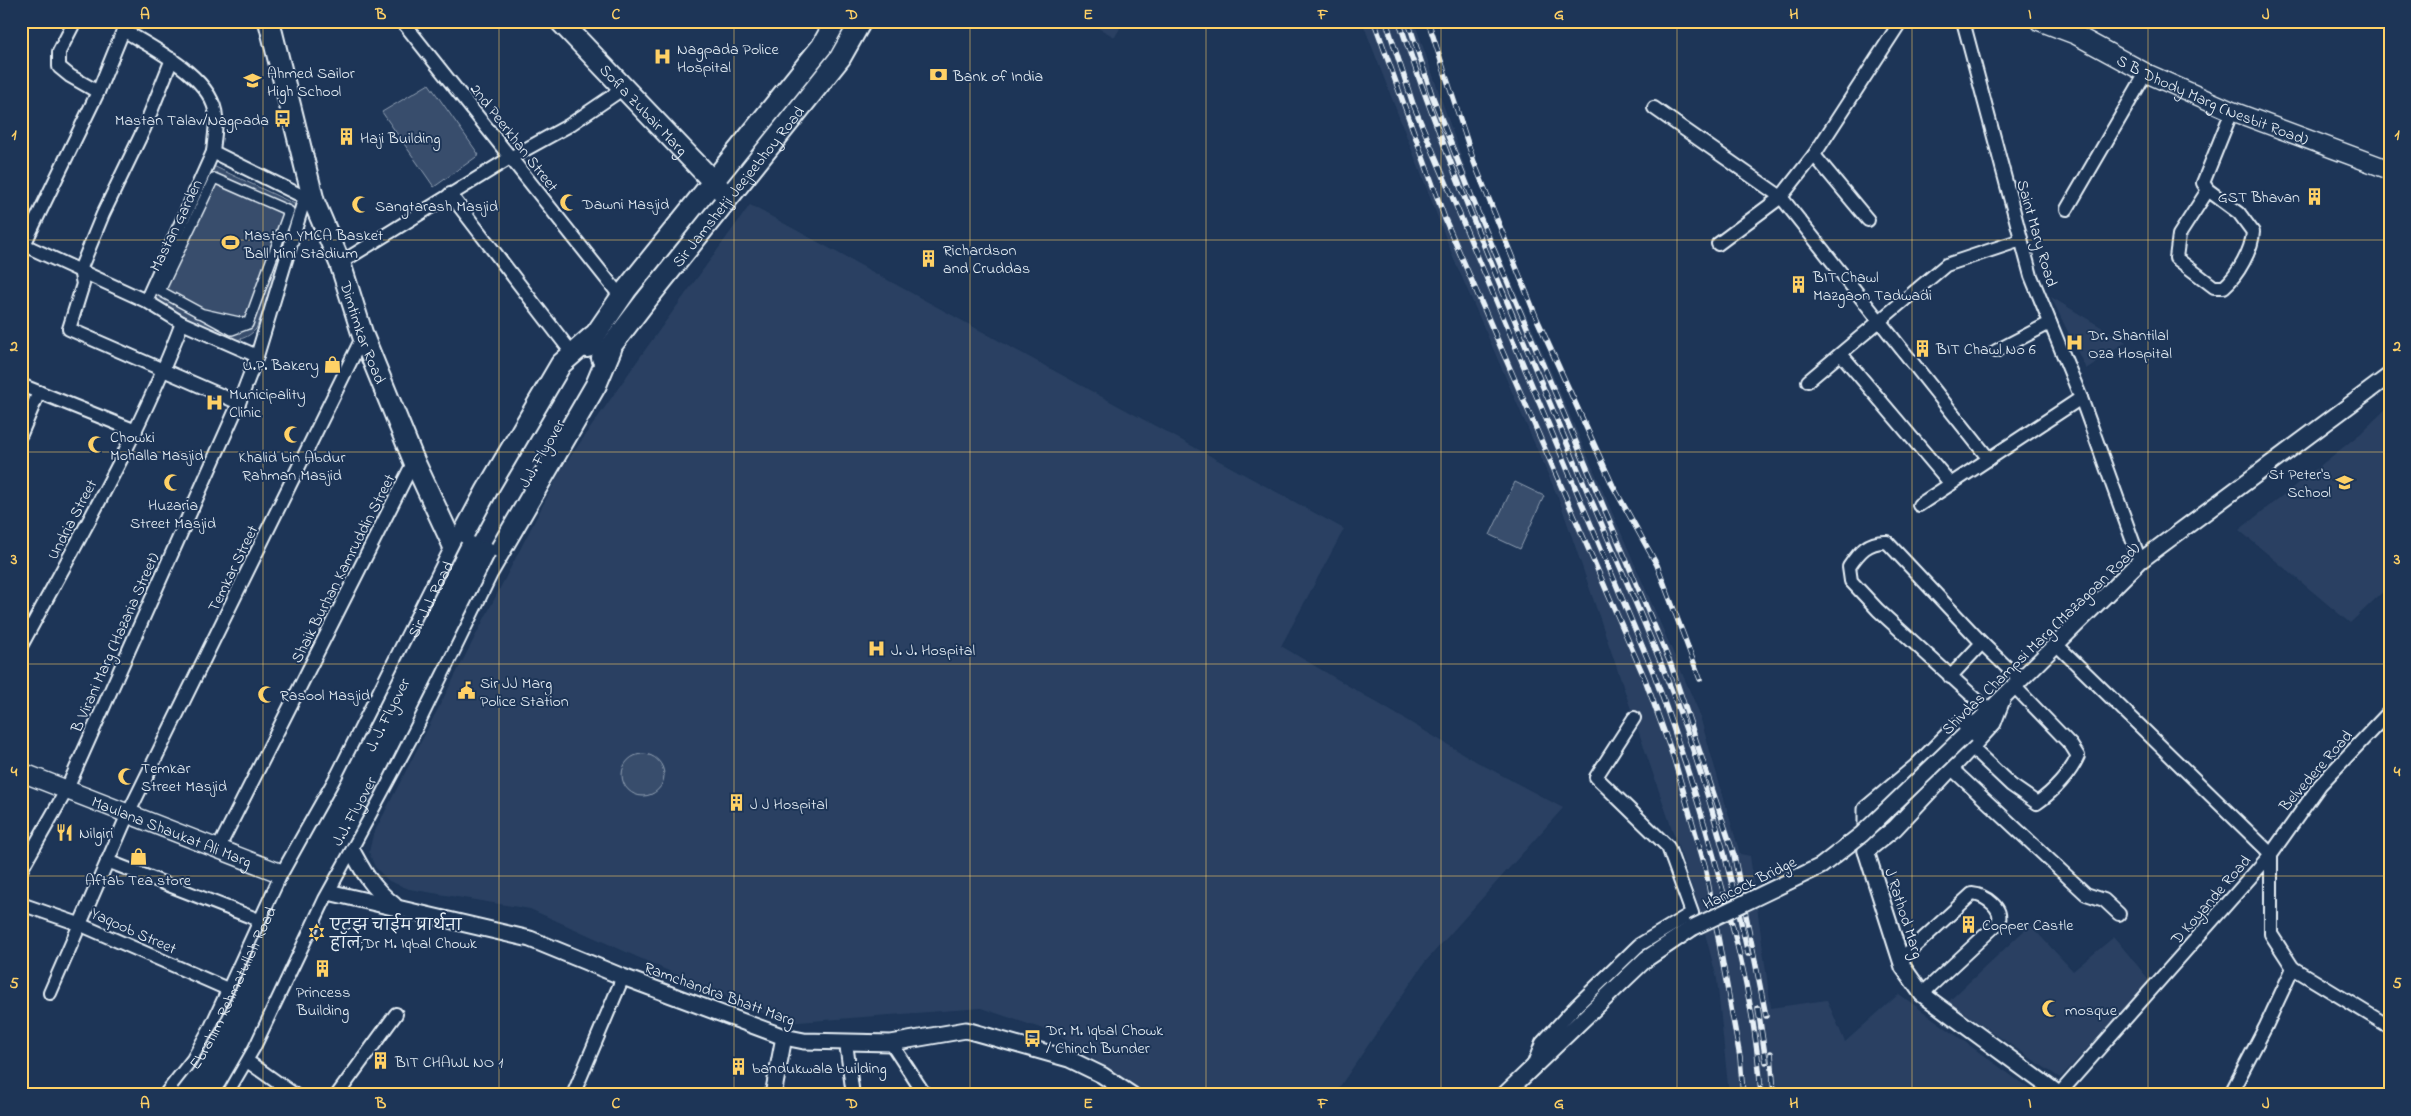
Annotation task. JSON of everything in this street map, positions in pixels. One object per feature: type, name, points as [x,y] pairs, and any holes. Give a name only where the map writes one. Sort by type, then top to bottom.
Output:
[{"type":"main road","name":"Dimtimkar Road","points":[[269,21],[310,200],[340,263],[364,336],[414,462],[470,549]]},
{"type":"main road","name":"Sofia Zubair Marg","points":[[560,21],[729,198]]},
{"type":"main road","name":"Sir Jamshetji Jeejeebhoy Road","points":[[594,336],[621,297],[822,46],[836,21]]},
{"type":"main road","name":"Sir Jamshetji Jeejeebhoy Road","points":[[611,349],[644,303],[840,58],[861,21]]},
{"type":"main road","name":"S B Dhody Marg (Nesbit Road)","points":[[2039,21],[2085,40],[2146,73],[2232,111],[2390,170]]},
{"type":"main road","name":"Sir J.J. Road","points":[[286,876],[470,549],[561,364],[594,336]]},
{"type":"main road","name":"J. J. Flyover","points":[[186,1095],[204,1072],[226,1034],[296,884],[352,782],[470,549],[594,336]]},
{"type":"main road","name":"J.J. Flyover","points":[[205,1095],[239,1040],[309,891],[370,781],[470,549],[585,378],[611,349]]},
{"type":"main road","points":[[221,1095],[244,1058],[324,891],[409,733],[487,573],[596,385],[611,349]]},
{"type":"main road","name":"Maulana Shaukat Ali Marg","points":[[21,772],[324,891]]},
{"type":"main road","name":"Ebrahim Rehmatullah Road","points":[[170,1095],[196,1062],[215,1028],[286,876]]},
{"type":"street","points":[[75,21],[59,52],[59,67],[70,76],[98,92]]},
{"type":"street","name":"2nd Peerkhan Street","points":[[402,21],[621,297]]},
{"type":"street","points":[[1718,244],[1781,197],[1814,155],[1901,21]]},
{"type":"street","name":"Saint Mary Road","points":[[1964,21],[2031,276],[2081,398],[2140,561]]},
{"type":"street","points":[[146,301],[213,152],[216,116],[208,92],[172,59],[125,26],[98,92],[23,248],[80,270],[146,301],[182,323],[256,356]]},
{"type":"street","points":[[172,59],[144,130],[102,214],[80,270],[83,284],[69,329],[239,403]]},
{"type":"street","points":[[2067,209],[2146,73]]},
{"type":"street","points":[[340,263],[450,194],[568,126],[624,88]]},
{"type":"street","points":[[1654,108],[1781,197],[1881,320],[1989,459]]},
{"type":"street","points":[[2208,190],[2179,235],[2176,258],[2214,287],[2224,287],[2231,281],[2252,243],[2253,232],[2239,213],[2208,190],[2203,183],[2232,111]]},
{"type":"street","points":[[213,152],[310,200]]},
{"type":"street","points":[[1814,155],[1868,220]]},
{"type":"street","name":"Mastan Garden","points":[[214,178],[289,211],[248,324],[232,330],[199,313],[160,291],[214,178]]},
{"type":"street","points":[[450,194],[572,353]]},
{"type":"street","name":"B Virani Marg (Hazaria Street)","points":[[21,870],[66,791],[239,403],[310,200]]},
{"type":"street","points":[[1808,381],[1946,265],[2021,240]]},
{"type":"street","name":"Undria Street","points":[[21,646],[136,431],[164,371],[182,323]]},
{"type":"street","points":[[1996,352],[2050,323]]},
{"type":"street","name":"Temkar Street","points":[[50,993],[128,814],[364,336]]},
{"type":"street","points":[[1841,354],[1951,484]]},
{"type":"street","name":"Shivdas Champsi Marg (Mazagoan Road)","points":[[1820,866],[1862,834],[1968,741],[1976,724],[1988,710],[2057,645],[2140,561],[2390,375]]},
{"type":"street","points":[[21,384],[136,431]]},
{"type":"street","points":[[21,434],[39,392]]},
{"type":"street","points":[[1919,505],[2081,398]]},
{"type":"street","name":"Shaik Burhan Kamruddin Street","points":[[218,849],[414,462]]},
{"type":"street","points":[[1968,741],[2011,785],[2037,803],[2048,795],[2074,764],[2078,756],[2071,745],[2013,687],[1982,643],[1887,542],[1870,544],[1857,554],[1849,567],[1851,581],[1878,610],[1988,710]]},
{"type":"street","points":[[1950,677],[1982,643]]},
{"type":"street","points":[[2057,645],[2271,854]]},
{"type":"street","points":[[1866,851],[1895,828],[1951,768],[1968,741],[1993,723],[2013,687]]},
{"type":"street","name":"Belvedere Road","points":[[2271,854],[2320,785],[2390,711]]},
{"type":"street","points":[[1532,1068],[1542,1042],[1577,1005],[1639,945],[1692,912],[1668,847],[1596,777],[1634,718]]},
{"type":"street","name":"J Rathod Marg","points":[[1976,724],[1957,726],[1916,768],[1866,809],[1866,851],[1903,967],[1922,994],[2060,1095]]},
{"type":"street","points":[[1951,768],[2086,894],[2104,900],[2119,914]]},
{"type":"street","points":[[350,845],[363,872],[377,892],[399,909]]},
{"type":"street","name":"D Koyande Road","points":[[2271,854],[2271,934],[2294,968]]},
{"type":"street","name":"D Koyande Road","points":[[2060,1095],[2271,854]]},
{"type":"street","points":[[107,861],[264,922]]},
{"type":"street","name":"Hancock Bridge","points":[[1513,1091],[1532,1068],[1646,959],[1692,928],[1820,866]]},
{"type":"street","name":"Ramchandra Bhatt Marg","points":[[324,891],[530,938],[623,977],[784,1037],[804,1041],[891,1043],[966,1030],[1069,1059],[1102,1075],[1132,1095]]},
{"type":"street","points":[[1900,959],[1972,894],[1984,898],[1998,911],[2000,915],[1998,923],[1922,994]]},
{"type":"street","name":"Yaqoob Street","points":[[21,904],[79,924],[232,991]]},
{"type":"street","points":[[2230,1095],[2294,968],[2390,1027]]},
{"type":"street","points":[[572,1095],[623,977]]},
{"type":"street","points":[[337,1095],[396,1014]]},
{"type":"street","points":[[773,1095],[784,1037]]},
{"type":"street","points":[[846,1043],[853,1095]]},
{"type":"street","points":[[891,1043],[925,1095]]},
{"type":"street","points":[[244,1058],[295,1095]]},
{"type":"shaded area","points":[[1085,21],[1124,21],[1115,37]]},
{"type":"shaded area","points":[[1362,21],[1414,21],[1476,199],[1698,710],[1740,854],[1750,856],[1771,1008],[1827,1000],[1845,1042],[1899,994],[2038,1095],[1729,1095],[1717,979],[1696,899],[1560,502],[1454,259]]},
{"type":"shaded area","points":[[429,84],[479,155],[434,187],[382,112]]},
{"type":"shaded area","name":"Mastan YMCA Basket Ball Mini Stadium","points":[[209,164],[303,208],[256,329],[245,337],[232,341],[163,310],[154,299],[152,290]]},
{"type":"shaded area","name":"J. J. Hospital","points":[[750,205],[1344,529],[1281,646],[1477,762],[1563,808],[1425,962],[1334,1095],[1148,1095],[1055,1033],[981,1008],[785,1023],[530,909],[409,889],[389,881],[375,867],[369,852],[373,835],[561,470]]},
{"type":"shaded area","points":[[2051,297],[2126,342],[2086,369]]},
{"type":"shaded area","name":"St Peter's School","points":[[2390,405],[2390,585],[2350,623],[2239,530],[2360,434]]},
{"type":"shaded area","points":[[1515,482],[1544,496],[1520,549],[1490,535]]},
{"type":"shaded area","points":[[643,754],[658,760],[664,775],[658,790],[643,796],[628,790],[622,775],[628,760]]},
{"type":"shaded area","points":[[2030,925],[2073,971],[2114,937],[2150,981],[2060,1078],[1948,1002]]},
{"type":"railway","points":[[1374,21],[1445,219],[1645,679],[1674,759],[1705,866],[1740,1057],[1743,1095]]},
{"type":"railway","points":[[1386,21],[1413,104],[1654,674],[1673,727],[1707,833],[1736,938],[1752,1016],[1761,1095]]},
{"type":"railway","points":[[1399,21],[1464,197],[1677,705],[1712,810],[1732,882],[1748,954]]},
{"type":"railway","points":[[1408,21],[1432,95],[1477,210],[1671,665],[1734,855],[1766,1016]]},
{"type":"railway","points":[[1428,21],[1474,162],[1537,319],[1613,486],[1657,565],[1700,679]]},
{"type":"railway","points":[[1758,1008],[1766,1062]]},
{"type":"railway","points":[[1771,1053],[1774,1095]]},
{"type":"place","name":"Nagpada Police Hospital","points":[[663,57]]},
{"type":"place","name":"Bank of India","points":[[939,75]]},
{"type":"place","name":"Ahmed Sailor High School","points":[[253,81]]},
{"type":"place","name":"Mastan Talav/Nagpada","points":[[283,119]]},
{"type":"place","name":"Haji Building","points":[[346,137]]},
{"type":"place","name":"GST Bhavan","points":[[2314,196]]},
{"type":"place","name":"Dawni Masjid","points":[[568,203]]},
{"type":"place","name":"Sangtarash Masjid","points":[[361,205]]},
{"type":"place","name":"Mastan YMCA Basket Ball Mini Stadium","points":[[230,243]]},
{"type":"place","name":"Richardson and Cruddas","points":[[929,258]]},
{"type":"place","name":"BIT Chawl Mazgaon Tadwadi","points":[[1799,285]]},
{"type":"place","name":"Dr. Shantilal Oza Hospital","points":[[2074,343]]},
{"type":"place","name":"BIT Chawl No 6","points":[[1922,348]]},
{"type":"place","name":"U.P. Bakery","points":[[333,364]]},
{"type":"place","name":"Municipality Clinic","points":[[215,402]]},
{"type":"place","name":"Khalid bin Abdur Rahman Masjid","points":[[292,435]]},
{"type":"place","name":"Chowki Mohalla Masjid","points":[[96,445]]},
{"type":"place","name":"St Peter's School","points":[[2345,482]]},
{"type":"place","name":"Huzaria Street Masjid","points":[[173,483]]},
{"type":"place","name":"J. J. Hospital","points":[[877,649]]},
{"type":"place","name":"Sir JJ Marg Police Station","points":[[466,691]]},
{"type":"place","name":"Rasool Masjid","points":[[266,694]]},
{"type":"place","name":"Temkar Street Masjid","points":[[127,776]]},
{"type":"place","name":"J J Hospital","points":[[736,803]]},
{"type":"place","name":"Nilgiri","points":[[65,832]]},
{"type":"place","name":"Aftab Tea store","points":[[138,857]]},
{"type":"place","name":"Copper Castle","points":[[1968,924]]},
{"type":"place","name":"एटझ चाईम प्रार्थना हॉल;Dr M. Iqbal Chowk","points":[[316,933]]},
{"type":"place","name":"Princess Building","points":[[323,969]]},
{"type":"place","name":"mosque","points":[[2051,1009]]},
{"type":"place","name":"Dr. M. Iqbal Chowk / Chinch Bunder","points":[[1032,1038]]},
{"type":"place","name":"BIT CHAWL NO 1","points":[[381,1061]]},
{"type":"place","name":"bandukwala building","points":[[738,1067]]}]
